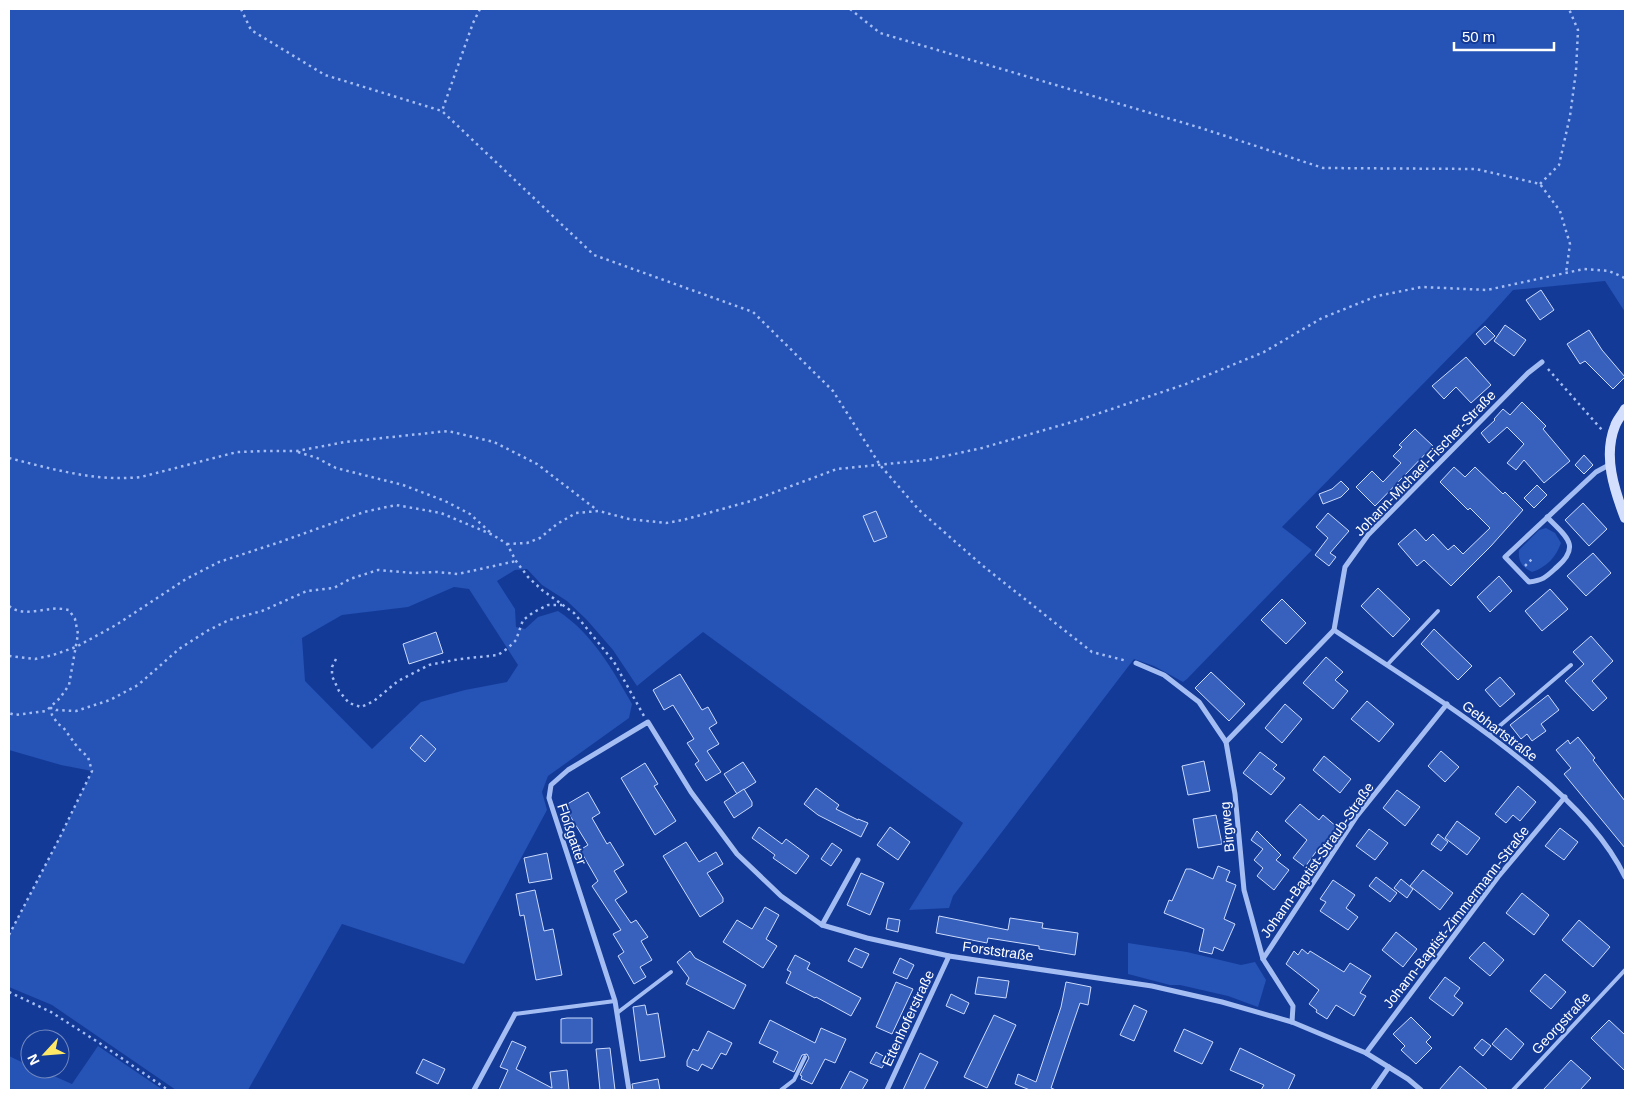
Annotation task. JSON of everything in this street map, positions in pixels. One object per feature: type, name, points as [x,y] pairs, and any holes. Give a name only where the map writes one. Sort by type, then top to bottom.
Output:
[{"type":"main road","points":[[1625,409],[1615,424],[1610,442],[1609,466],[1625,518]]},
{"type":"street","name":"Johann-Michael-Fischer-Straße","points":[[1334,630],[1345,567],[1368,535],[1528,373],[1542,362]]},
{"type":"street","points":[[1547,517],[1568,540],[1571,548],[1567,558],[1542,580],[1530,582],[1505,557],[1547,517],[1596,472],[1609,466]]},
{"type":"street","name":"Gebhartstraße","points":[[1334,630],[1447,704],[1490,735],[1565,797],[1586,820],[1617,863],[1625,878]]},
{"type":"street","points":[[1226,742],[1334,630]]},
{"type":"street","name":"Birgweg","points":[[1136,663],[1164,675],[1198,702],[1226,742],[1235,794],[1244,890],[1263,959],[1293,1006],[1292,1022]]},
{"type":"street","name":"Johann-Baptist-Straub-Straße","points":[[1263,959],[1357,816],[1447,704]]},
{"type":"street","name":"Forststraße","points":[[648,722],[691,792],[737,854],[781,896],[822,925],[867,938],[950,956],[1152,986],[1222,1002],[1292,1022],[1366,1053],[1422,1090]]},
{"type":"street","name":"Floßgatter","points":[[629,1090],[615,1001],[548,798],[551,785],[568,770],[648,722]]},
{"type":"street","name":"Johann-Baptist-Zimmermann-Straße","points":[[1366,1053],[1498,876],[1565,797]]},
{"type":"street","points":[[822,925],[858,860]]},
{"type":"street","name":"Ettenhoferstraße","points":[[887,1090],[950,956]]},
{"type":"street","points":[[474,1090],[515,1014]]},
{"type":"street","points":[[1373,1090],[1389,1067]]},
{"type":"lane","points":[[1387,665],[1438,611]]},
{"type":"lane","points":[[1490,735],[1570,665]]},
{"type":"lane","name":"Georgstraße","points":[[1513,1090],[1625,970]]},
{"type":"lane","points":[[617,1012],[671,972]]},
{"type":"lane","points":[[515,1014],[615,1001]]},
{"type":"lane","points":[[780,1090],[794,1080],[805,1057]]},
{"type":"path","points":[[241,9],[251,30],[325,75],[442,111],[483,152],[594,255],[753,312],[833,391],[880,465],[919,510],[983,566],[1092,652],[1136,663]]},
{"type":"path","points":[[442,111],[480,9]]},
{"type":"path","points":[[850,9],[880,33],[1202,128],[1323,168],[1476,170],[1540,184],[1560,211],[1570,244],[1566,273]]},
{"type":"path","points":[[1540,184],[1558,166],[1570,116],[1576,71],[1578,30],[1570,9]]},
{"type":"path","points":[[507,544],[527,543],[540,538],[557,524],[576,513],[598,511],[629,519],[666,523],[751,501],[837,469],[927,460],[982,448],[1079,420],[1186,384],[1264,352],[1322,318],[1377,296],[1422,287],[1487,290],[1584,269],[1609,271],[1625,278]]},
{"type":"path","points":[[1542,362],[1596,422],[1610,442]]},
{"type":"path","points":[[9,458],[89,476],[126,479],[142,477],[237,452],[297,451],[345,442],[448,431],[494,442],[537,464],[598,511]]},
{"type":"path","points":[[297,451],[317,458],[336,468],[404,485],[445,501],[470,514],[493,535],[507,544],[516,561],[528,577],[542,590],[574,613],[614,662],[648,722]]},
{"type":"path","points":[[9,656],[35,659],[76,647],[116,625],[186,579],[219,562],[364,512],[396,505],[441,513],[493,535]]},
{"type":"path","points":[[51,708],[76,711],[110,700],[138,685],[179,649],[206,631],[229,620],[262,612],[307,591],[334,588],[350,579],[378,570],[413,574],[437,572],[458,574],[516,561]]},
{"type":"path","points":[[336,659],[332,667],[332,676],[338,691],[349,703],[361,707],[374,701],[398,681],[429,665],[498,655],[516,640],[523,620],[548,605],[562,605]]},
{"type":"path","points":[[9,606],[14,610],[35,612],[54,608],[69,610],[75,619],[78,634],[69,685],[51,708],[46,712],[9,714]]},
{"type":"path","points":[[9,935],[92,771],[88,757],[78,748],[63,727],[58,724],[52,715],[51,708]]},
{"type":"path","points":[[9,992],[51,1012],[168,1090]]},
{"type":"shaded area","points":[[9,9],[1625,9],[1625,312],[1605,281],[1513,290],[1487,319],[1282,527],[1312,550],[1187,679],[1183,682],[1154,666],[1134,659],[953,896],[949,908],[909,910],[963,823],[703,632],[637,686],[613,650],[587,620],[567,601],[542,585],[527,569],[515,570],[497,581],[515,609],[516,627],[525,629],[538,617],[558,611],[570,620],[601,653],[617,678],[632,704],[629,718],[548,776],[542,792],[547,810],[464,964],[342,924],[248,1090],[176,1090],[52,1005],[9,987],[9,935],[92,771],[61,765],[9,750]],"holes":[[[454,587],[469,589],[518,665],[507,682],[465,690],[421,702],[372,749],[305,681],[302,638],[342,615],[408,607]]]},
{"type":"shaded area","points":[[1546,528],[1555,533],[1561,543],[1550,561],[1532,572],[1521,564],[1519,550],[1539,530]]},
{"type":"shaded area","points":[[1128,943],[1187,952],[1241,965],[1255,962],[1266,980],[1258,1007],[1228,996],[1180,985],[1170,985],[1128,974]]},
{"type":"shaded area","points":[[98,1046],[163,1090],[9,1090],[9,1056],[20,1061],[20,1079],[61,1079],[72,1084]]},
{"type":"building","points":[[1541,290],[1554,310],[1540,320],[1526,300]]},
{"type":"building","points":[[1505,325],[1526,340],[1514,356],[1494,341]]},
{"type":"building","points":[[1485,326],[1495,336],[1485,345],[1476,334]]},
{"type":"building","points":[[1589,330],[1602,350],[1625,377],[1613,389],[1585,361],[1580,364],[1567,344]]},
{"type":"building","points":[[1466,357],[1491,385],[1471,403],[1456,387],[1444,399],[1432,386]]},
{"type":"building","points":[[1522,402],[1546,426],[1543,429],[1570,461],[1544,483],[1524,460],[1516,470],[1507,463],[1524,444],[1507,427],[1489,443],[1481,433],[1495,420],[1503,409],[1510,415]]},
{"type":"building","points":[[1415,429],[1433,446],[1375,506],[1356,487],[1372,471],[1383,482],[1401,463],[1393,456],[1402,447],[1399,445]]},
{"type":"building","points":[[1584,455],[1593,465],[1584,474],[1575,465]]},
{"type":"building","points":[[1454,467],[1465,477],[1475,467],[1523,510],[1491,546],[1451,586],[1424,560],[1417,566],[1398,544],[1415,529],[1426,541],[1433,534],[1448,550],[1454,545],[1463,554],[1490,528],[1470,508],[1468,510],[1440,482]]},
{"type":"building","points":[[1341,481],[1349,489],[1341,497],[1323,504],[1319,494],[1332,489]]},
{"type":"building","points":[[1537,485],[1547,495],[1534,508],[1524,498]]},
{"type":"building","points":[[1583,503],[1607,529],[1589,546],[1565,520]]},
{"type":"building","points":[[876,511],[887,537],[874,542],[863,516]]},
{"type":"building","points":[[1328,513],[1349,531],[1330,553],[1336,557],[1329,566],[1315,555],[1328,538],[1316,527]]},
{"type":"building","points":[[1593,553],[1611,573],[1586,596],[1567,576]]},
{"type":"building","points":[[1499,576],[1512,591],[1490,612],[1477,597]]},
{"type":"building","points":[[1378,588],[1410,619],[1393,637],[1361,606]]},
{"type":"building","points":[[1550,589],[1568,609],[1542,631],[1525,611]]},
{"type":"building","points":[[1282,599],[1306,623],[1286,644],[1261,620]]},
{"type":"building","points":[[1434,629],[1472,666],[1458,680],[1421,644]]},
{"type":"building","points":[[436,632],[443,653],[409,664],[403,644]]},
{"type":"building","points":[[1591,636],[1613,661],[1592,681],[1607,698],[1593,711],[1565,681],[1584,664],[1573,652]]},
{"type":"building","points":[[1326,657],[1343,672],[1335,680],[1348,691],[1333,709],[1303,683]]},
{"type":"building","points":[[1211,672],[1245,704],[1229,721],[1195,688]]},
{"type":"building","points":[[680,674],[702,710],[708,707],[717,723],[709,728],[719,744],[707,751],[721,772],[706,781],[695,764],[699,761],[687,743],[694,739],[673,705],[664,710],[653,690]]},
{"type":"building","points":[[1500,677],[1515,694],[1500,707],[1485,690]]},
{"type":"building","points":[[1548,695],[1559,710],[1541,724],[1546,731],[1532,741],[1527,734],[1521,739],[1510,725]]},
{"type":"building","points":[[1367,701],[1394,724],[1379,742],[1351,719]]},
{"type":"building","points":[[1285,704],[1302,719],[1282,743],[1265,728]]},
{"type":"building","points":[[421,735],[436,749],[425,762],[410,748]]},
{"type":"building","points":[[1578,737],[1595,758],[1593,760],[1625,801],[1625,848],[1564,774],[1571,768],[1556,750],[1568,740],[1570,744]]},
{"type":"building","points":[[1441,751],[1459,767],[1445,782],[1428,766]]},
{"type":"building","points":[[1260,752],[1277,765],[1273,769],[1285,778],[1271,795],[1243,773]]},
{"type":"building","points":[[1324,756],[1351,779],[1340,793],[1313,770]]},
{"type":"building","points":[[1204,761],[1210,791],[1188,795],[1182,766]]},
{"type":"building","points":[[743,762],[756,782],[737,794],[724,774]]},
{"type":"building","points":[[645,763],[658,784],[654,786],[676,821],[655,835],[621,778]]},
{"type":"building","points":[[1518,786],[1536,802],[1520,821],[1513,815],[1506,823],[1495,814]]},
{"type":"building","points":[[816,788],[839,805],[836,809],[868,823],[861,837],[818,815],[804,804]]},
{"type":"building","points":[[744,789],[752,802],[752,806],[734,818],[724,802]]},
{"type":"building","points":[[1397,790],[1420,807],[1405,826],[1383,808]]},
{"type":"building","points":[[588,792],[600,813],[592,818],[607,844],[610,842],[624,865],[614,871],[627,892],[615,900],[631,923],[636,920],[648,937],[641,941],[652,960],[640,967],[646,977],[634,984],[618,956],[624,952],[613,934],[621,930],[592,886],[598,881],[580,850],[588,845],[564,806]]},
{"type":"building","points":[[1300,804],[1319,820],[1323,815],[1338,828],[1318,849],[1305,867],[1293,858],[1307,840],[1285,821]]},
{"type":"building","points":[[1216,815],[1222,844],[1198,848],[1193,819]]},
{"type":"building","points":[[1457,821],[1480,838],[1467,855],[1445,838]]},
{"type":"building","points":[[759,827],[782,844],[786,839],[809,856],[796,874],[773,858],[775,855],[752,838]]},
{"type":"building","points":[[890,827],[910,842],[898,860],[877,845]]},
{"type":"building","points":[[1560,828],[1578,842],[1564,860],[1545,846]]},
{"type":"building","points":[[1369,829],[1388,843],[1375,860],[1356,846]]},
{"type":"building","points":[[1257,831],[1281,855],[1276,860],[1289,870],[1274,890],[1257,876],[1263,868],[1254,860],[1263,849],[1251,840]]},
{"type":"building","points":[[1438,834],[1448,842],[1441,851],[1431,844]]},
{"type":"building","points":[[686,842],[699,862],[716,852],[723,864],[707,873],[723,898],[723,902],[700,917],[663,856]]},
{"type":"building","points":[[832,843],[842,850],[831,866],[821,859]]},
{"type":"building","points":[[547,853],[552,879],[529,883],[524,858]]},
{"type":"building","points":[[1218,866],[1230,871],[1226,881],[1236,885],[1224,919],[1235,924],[1223,951],[1214,947],[1212,954],[1199,951],[1204,929],[1164,913],[1169,900],[1172,901],[1186,869],[1191,869],[1213,879]]},
{"type":"building","points":[[1423,870],[1453,893],[1440,910],[1410,886]]},
{"type":"building","points":[[861,873],[884,883],[870,915],[847,905]]},
{"type":"building","points":[[1376,877],[1397,893],[1390,902],[1369,886]]},
{"type":"building","points":[[1401,879],[1413,889],[1407,898],[1394,888]]},
{"type":"building","points":[[1333,880],[1355,895],[1346,908],[1358,917],[1348,930],[1320,911],[1326,902],[1320,899]]},
{"type":"building","points":[[535,890],[544,931],[553,929],[562,975],[536,980],[524,915],[520,916],[516,894]]},
{"type":"building","points":[[1522,893],[1549,915],[1534,935],[1506,913]]},
{"type":"building","points":[[765,907],[779,915],[766,939],[777,946],[763,968],[723,942],[737,920],[752,929]]},
{"type":"building","points":[[939,916],[1008,930],[1010,918],[1043,923],[1042,928],[1078,933],[1075,955],[1039,949],[1039,946],[988,938],[987,943],[936,933]]},
{"type":"building","points":[[888,918],[900,920],[898,932],[886,929]]},
{"type":"building","points":[[1579,920],[1610,947],[1593,967],[1562,940]]},
{"type":"building","points":[[1396,932],[1417,949],[1403,967],[1382,950]]},
{"type":"building","points":[[1484,942],[1504,960],[1490,976],[1469,958]]},
{"type":"building","points":[[855,948],[869,954],[862,968],[848,961]]},
{"type":"building","points":[[1302,949],[1308,954],[1310,951],[1344,972],[1350,963],[1371,976],[1360,993],[1366,996],[1354,1016],[1336,1005],[1327,1019],[1316,1012],[1317,1010],[1309,1004],[1319,990],[1286,964],[1294,951],[1298,955]]},
{"type":"building","points":[[690,951],[695,958],[746,985],[734,1009],[686,984],[689,978],[677,962]]},
{"type":"building","points":[[795,955],[810,963],[807,969],[861,998],[851,1016],[786,983],[791,972],[787,970]]},
{"type":"building","points":[[900,958],[914,965],[907,979],[893,973]]},
{"type":"building","points":[[1545,974],[1566,992],[1551,1009],[1530,991]]},
{"type":"building","points":[[978,977],[1009,981],[1006,998],[975,994]]},
{"type":"building","points":[[1445,977],[1460,988],[1454,996],[1463,1003],[1453,1016],[1429,998]]},
{"type":"building","points":[[896,982],[913,989],[892,1034],[876,1027]]},
{"type":"building","points":[[1066,982],[1091,987],[1088,1005],[1080,1003],[1051,1088],[1056,1090],[1030,1090],[1015,1084],[1018,1074],[1036,1082],[1061,1007]]},
{"type":"building","points":[[951,994],[969,1003],[964,1014],[946,1006]]},
{"type":"building","points":[[645,1005],[647,1015],[658,1013],[665,1057],[640,1061],[633,1007]]},
{"type":"building","points":[[1134,1005],[1147,1011],[1134,1041],[1120,1035]]},
{"type":"building","points":[[994,1015],[1016,1025],[987,1088],[964,1077]]},
{"type":"building","points":[[1411,1017],[1431,1037],[1426,1042],[1432,1048],[1416,1064],[1401,1050],[1405,1046],[1393,1034]]},
{"type":"building","points":[[592,1018],[592,1043],[561,1043],[561,1019]]},
{"type":"building","points":[[770,1020],[815,1043],[821,1028],[846,1039],[835,1063],[825,1059],[812,1084],[801,1079],[802,1076],[800,1075],[809,1058],[807,1054],[802,1055],[794,1072],[773,1062],[778,1052],[759,1043]]},
{"type":"building","points":[[1609,1020],[1625,1035],[1625,1071],[1591,1038]]},
{"type":"building","points":[[1506,1028],[1524,1044],[1511,1060],[1492,1044]]},
{"type":"building","points":[[1184,1029],[1213,1042],[1202,1064],[1174,1051]]},
{"type":"building","points":[[708,1031],[732,1043],[726,1055],[721,1053],[712,1069],[702,1064],[698,1071],[687,1066],[687,1061],[693,1049],[698,1051]]},
{"type":"building","points":[[1482,1039],[1491,1046],[1483,1056],[1474,1048]]},
{"type":"building","points":[[512,1041],[526,1047],[516,1069],[552,1088],[550,1072],[567,1070],[569,1090],[499,1090],[508,1070],[500,1067]]},
{"type":"building","points":[[610,1048],[615,1090],[600,1090],[596,1049]]},
{"type":"building","points":[[1240,1048],[1295,1075],[1288,1090],[1261,1090],[1264,1085],[1230,1070]]},
{"type":"building","points":[[876,1052],[887,1058],[882,1068],[870,1063]]},
{"type":"building","points":[[920,1053],[938,1062],[924,1090],[903,1090]]},
{"type":"building","points":[[423,1059],[445,1069],[438,1084],[416,1073]]},
{"type":"building","points":[[1571,1060],[1591,1078],[1580,1090],[1543,1090]]},
{"type":"building","points":[[1460,1066],[1488,1090],[1439,1090]]},
{"type":"building","points":[[850,1071],[868,1080],[862,1090],[840,1090]]},
{"type":"building","points":[[658,1079],[660,1090],[633,1090],[632,1084]]}]
